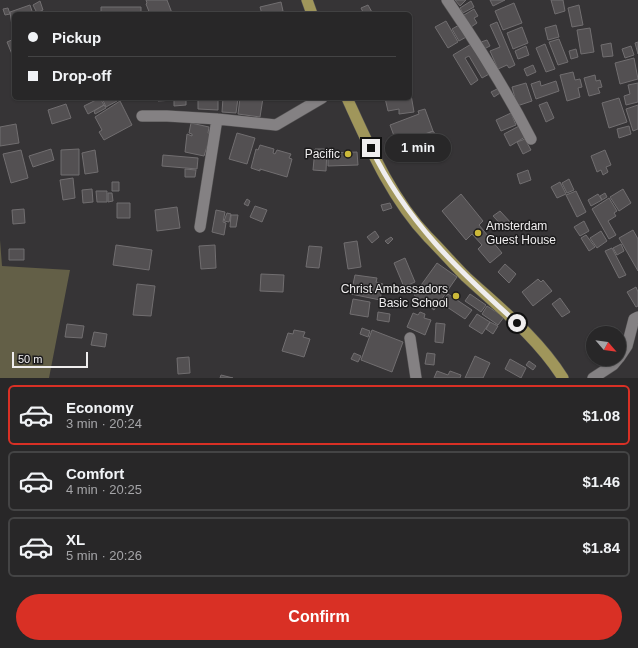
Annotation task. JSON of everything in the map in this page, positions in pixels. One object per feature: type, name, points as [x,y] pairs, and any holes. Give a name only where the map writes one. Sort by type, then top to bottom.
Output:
[{"type":"main road","points":[[306,0],[311,12]]},
{"type":"main road","points":[[348,100],[382,172],[402,203],[427,236],[464,275],[517,323],[563,378]]},
{"type":"street","points":[[447,0],[479,47],[512,102],[531,139]]},
{"type":"street","points":[[142,116],[218,119],[276,125],[319,100]]},
{"type":"street","points":[[200,227],[218,119]]},
{"type":"street","points":[[626,346],[634,319],[638,317]]},
{"type":"street","points":[[410,338],[416,378]]},
{"type":"street","points":[[593,378],[611,366]]},
{"type":"shaded area","points":[[0,240],[2,266],[70,270],[49,378],[0,378]]},
{"type":"building","points":[[146,0],[167,0],[172,12],[149,12],[146,4]]},
{"type":"building","points":[[455,0],[466,0],[460,6]]},
{"type":"building","points":[[490,0],[505,0],[493,6]]},
{"type":"building","points":[[551,0],[563,0],[565,11],[555,14]]},
{"type":"building","points":[[40,1],[43,10],[36,12],[33,5]]},
{"type":"building","points":[[471,1],[474,7],[463,13],[460,8]]},
{"type":"building","points":[[281,2],[283,11],[261,12],[260,7]]},
{"type":"building","points":[[514,3],[522,23],[503,30],[495,11]]},
{"type":"building","points":[[30,5],[32,12],[12,12],[12,26],[10,12]]},
{"type":"building","points":[[368,5],[372,12],[363,12],[361,8]]},
{"type":"building","points":[[579,5],[583,25],[572,27],[568,8]]},
{"type":"building","points":[[101,7],[141,7],[141,12],[101,12]]},
{"type":"building","points":[[8,8],[10,14],[5,15],[3,9]]},
{"type":"building","points":[[474,9],[478,16],[474,18],[477,23],[471,27],[464,15]]},
{"type":"building","points":[[446,21],[458,42],[448,48],[435,27]]},
{"type":"building","points":[[497,22],[515,65],[509,68],[507,65],[498,69],[490,51],[500,47],[490,25]]},
{"type":"building","points":[[461,24],[468,36],[459,41],[452,29]]},
{"type":"building","points":[[556,25],[559,37],[548,40],[545,28]]},
{"type":"building","points":[[522,27],[528,43],[513,49],[507,33]]},
{"type":"building","points":[[590,28],[594,52],[581,54],[577,30]]},
{"type":"building","points":[[559,39],[568,62],[558,65],[549,42]]},
{"type":"building","points":[[12,40],[12,54],[7,42]]},
{"type":"building","points":[[487,40],[490,46],[484,49],[481,42]]},
{"type":"building","points":[[638,42],[638,54],[635,43]]},
{"type":"building","points":[[473,43],[491,73],[482,78],[469,56],[465,58],[478,80],[471,85],[453,55]]},
{"type":"building","points":[[611,43],[613,56],[603,57],[601,45]]},
{"type":"building","points":[[545,44],[555,69],[546,72],[536,48]]},
{"type":"building","points":[[526,46],[529,55],[518,59],[515,51]]},
{"type":"building","points":[[631,46],[634,55],[625,58],[622,49]]},
{"type":"building","points":[[576,49],[578,57],[571,59],[569,51]]},
{"type":"building","points":[[634,58],[638,79],[620,84],[615,63]]},
{"type":"building","points":[[533,65],[536,72],[527,76],[524,69]]},
{"type":"building","points":[[573,72],[575,80],[580,79],[582,87],[578,88],[580,97],[567,101],[560,75]]},
{"type":"building","points":[[595,75],[596,81],[600,80],[602,87],[598,88],[600,93],[589,96],[584,78]]},
{"type":"building","points":[[540,81],[541,86],[556,81],[559,91],[536,99],[531,84]]},
{"type":"building","points":[[526,83],[532,101],[517,106],[512,87]]},
{"type":"building","points":[[638,83],[638,102],[626,105],[624,96],[630,94],[628,85]]},
{"type":"building","points":[[497,89],[500,93],[494,97],[491,92]]},
{"type":"building","points":[[619,98],[627,122],[609,128],[602,103]]},
{"type":"building","points":[[96,100],[101,100],[104,105],[88,114],[84,106]]},
{"type":"building","points":[[103,100],[117,100],[117,101],[106,107]]},
{"type":"building","points":[[174,100],[186,100],[186,105],[174,106]]},
{"type":"building","points":[[198,100],[218,100],[218,110],[198,109]]},
{"type":"building","points":[[223,100],[238,100],[236,113],[222,112]]},
{"type":"building","points":[[240,100],[263,100],[260,117],[238,114]]},
{"type":"building","points":[[385,100],[412,100],[414,112],[399,114],[399,109],[388,111]]},
{"type":"building","points":[[120,101],[132,125],[104,140],[99,132],[102,130],[95,117]]},
{"type":"building","points":[[547,102],[554,118],[546,122],[539,105]]},
{"type":"building","points":[[66,104],[71,118],[52,124],[48,110]]},
{"type":"building","points":[[104,105],[106,108],[95,114],[94,111]]},
{"type":"building","points":[[638,105],[638,129],[633,131],[626,109]]},
{"type":"building","points":[[425,109],[433,131],[397,144],[390,125],[419,114],[418,111]]},
{"type":"building","points":[[511,113],[516,125],[501,131],[496,120]]},
{"type":"building","points":[[191,123],[209,127],[208,133],[211,134],[204,156],[185,152],[187,134],[192,136],[192,134],[189,133]]},
{"type":"building","points":[[16,124],[19,143],[0,146],[0,127]]},
{"type":"building","points":[[519,126],[525,137],[510,146],[504,134]]},
{"type":"building","points":[[629,126],[631,134],[619,138],[617,129]]},
{"type":"building","points":[[433,131],[436,135],[428,139],[426,134]]},
{"type":"building","points":[[237,133],[255,138],[247,164],[229,159]]},
{"type":"building","points":[[525,139],[531,150],[523,154],[517,142]]},
{"type":"building","points":[[260,145],[274,149],[273,153],[275,154],[277,150],[291,154],[289,158],[292,159],[287,177],[260,169],[260,171],[251,168],[256,149],[258,150]]},
{"type":"building","points":[[51,149],[54,160],[33,167],[29,156]]},
{"type":"building","points":[[79,149],[79,175],[61,175],[61,150]]},
{"type":"building","points":[[315,149],[327,149],[326,171],[313,170]]},
{"type":"building","points":[[21,150],[28,178],[11,183],[3,154]]},
{"type":"building","points":[[95,150],[98,172],[85,174],[82,153]]},
{"type":"building","points":[[605,150],[611,165],[606,167],[608,172],[603,175],[601,170],[597,172],[591,156]]},
{"type":"building","points":[[357,152],[358,165],[328,166],[328,153]]},
{"type":"building","points":[[163,155],[198,158],[197,169],[162,166]]},
{"type":"building","points":[[185,169],[196,170],[195,177],[185,177]]},
{"type":"building","points":[[528,170],[531,180],[520,184],[517,174]]},
{"type":"building","points":[[73,178],[75,198],[63,200],[60,180]]},
{"type":"building","points":[[569,179],[574,190],[567,193],[562,183]]},
{"type":"building","points":[[112,182],[119,182],[119,191],[112,191]]},
{"type":"building","points":[[560,182],[566,194],[557,198],[551,187]]},
{"type":"building","points":[[92,189],[93,202],[83,203],[82,190]]},
{"type":"building","points":[[623,189],[631,203],[619,211],[610,197]]},
{"type":"building","points":[[96,191],[107,191],[107,202],[97,202]]},
{"type":"building","points":[[576,191],[586,212],[577,217],[566,195]]},
{"type":"building","points":[[108,193],[112,193],[113,201],[108,202]]},
{"type":"building","points":[[605,193],[607,197],[602,200],[600,196]]},
{"type":"building","points":[[461,194],[483,221],[479,225],[502,253],[490,263],[478,249],[482,245],[472,234],[466,240],[442,211]]},
{"type":"building","points":[[598,194],[602,200],[591,206],[588,200]]},
{"type":"building","points":[[609,198],[617,211],[614,213],[616,216],[608,221],[616,235],[609,239],[592,209]]},
{"type":"building","points":[[247,199],[250,201],[248,206],[244,204]]},
{"type":"building","points":[[117,203],[130,203],[130,218],[117,218]]},
{"type":"building","points":[[390,203],[392,208],[383,211],[381,205]]},
{"type":"building","points":[[255,206],[267,210],[262,222],[250,217]]},
{"type":"building","points":[[177,207],[180,228],[157,231],[155,210]]},
{"type":"building","points":[[24,209],[25,223],[13,224],[12,210]]},
{"type":"building","points":[[216,210],[225,212],[223,222],[226,223],[224,235],[212,232]]},
{"type":"building","points":[[500,211],[513,225],[507,231],[493,216]]},
{"type":"building","points":[[227,213],[231,214],[229,222],[224,221]]},
{"type":"building","points":[[231,215],[238,215],[236,227],[230,227]]},
{"type":"building","points":[[584,221],[589,231],[580,236],[574,227]]},
{"type":"building","points":[[633,230],[638,239],[638,271],[619,238]]},
{"type":"building","points":[[375,231],[379,237],[372,243],[367,237]]},
{"type":"building","points":[[601,231],[607,241],[597,248],[590,238]]},
{"type":"building","points":[[586,235],[595,247],[589,251],[581,238]]},
{"type":"building","points":[[391,237],[393,239],[388,244],[385,241]]},
{"type":"building","points":[[357,241],[361,267],[348,269],[344,243]]},
{"type":"building","points":[[621,244],[624,251],[617,255],[613,248]]},
{"type":"building","points":[[116,245],[152,250],[149,270],[113,265]]},
{"type":"building","points":[[215,245],[216,268],[201,269],[199,246]]},
{"type":"building","points":[[309,246],[322,247],[319,268],[306,267]]},
{"type":"building","points":[[612,248],[626,275],[619,278],[605,251]]},
{"type":"building","points":[[9,249],[24,249],[24,260],[9,260]]},
{"type":"building","points":[[405,258],[415,282],[404,287],[394,263]]},
{"type":"building","points":[[437,263],[457,277],[434,310],[414,295]]},
{"type":"building","points":[[505,264],[516,274],[509,283],[498,272]]},
{"type":"building","points":[[261,274],[284,275],[283,292],[260,291]]},
{"type":"building","points":[[355,275],[377,278],[376,282],[383,284],[380,300],[351,294]]},
{"type":"building","points":[[538,279],[541,282],[543,280],[552,291],[533,306],[522,292]]},
{"type":"building","points":[[137,284],[155,286],[151,316],[133,315]]},
{"type":"building","points":[[636,287],[638,292],[638,306],[636,307],[627,292]]},
{"type":"building","points":[[448,294],[472,310],[465,319],[441,303]]},
{"type":"building","points":[[470,294],[486,305],[481,312],[465,301]]},
{"type":"building","points":[[560,298],[570,312],[562,317],[552,304]]},
{"type":"building","points":[[353,299],[370,302],[368,317],[350,314]]},
{"type":"building","points":[[487,306],[504,317],[498,325],[482,314]]},
{"type":"building","points":[[378,312],[390,314],[389,322],[377,320]]},
{"type":"building","points":[[420,312],[425,314],[424,318],[431,320],[425,335],[407,327],[413,313],[418,315]]},
{"type":"building","points":[[477,314],[490,322],[482,334],[469,326]]},
{"type":"building","points":[[490,322],[498,326],[493,334],[486,329]]},
{"type":"building","points":[[436,323],[445,324],[443,343],[435,342]]},
{"type":"building","points":[[67,324],[84,326],[82,338],[65,337]]},
{"type":"building","points":[[362,328],[370,331],[368,337],[360,334]]},
{"type":"building","points":[[294,330],[305,332],[303,337],[310,339],[304,357],[282,351],[288,333],[293,334]]},
{"type":"building","points":[[372,330],[403,342],[392,372],[361,360]]},
{"type":"building","points":[[94,332],[107,334],[105,347],[91,345]]},
{"type":"building","points":[[354,353],[361,356],[358,362],[351,359]]},
{"type":"building","points":[[427,353],[435,354],[434,365],[425,364]]},
{"type":"building","points":[[475,356],[490,363],[483,378],[465,378]]},
{"type":"building","points":[[189,357],[190,373],[178,374],[177,358]]},
{"type":"building","points":[[510,359],[526,368],[521,378],[505,369]]},
{"type":"building","points":[[529,361],[536,366],[533,370],[526,365]]},
{"type":"building","points":[[437,371],[448,375],[450,371],[461,375],[460,378],[434,378]]},
{"type":"building","points":[[221,375],[233,378],[220,378]]},
{"type":"place","name":"Pacific","points":[[348,154]]},
{"type":"place","name":"Amsterdam Guest House","points":[[478,233]]},
{"type":"place","name":"Christ Ambassadors Basic School","points":[[456,296]]},
{"type":"route","points":[[371,148],[382,172],[402,203],[427,236],[464,275],[517,323]]}]
